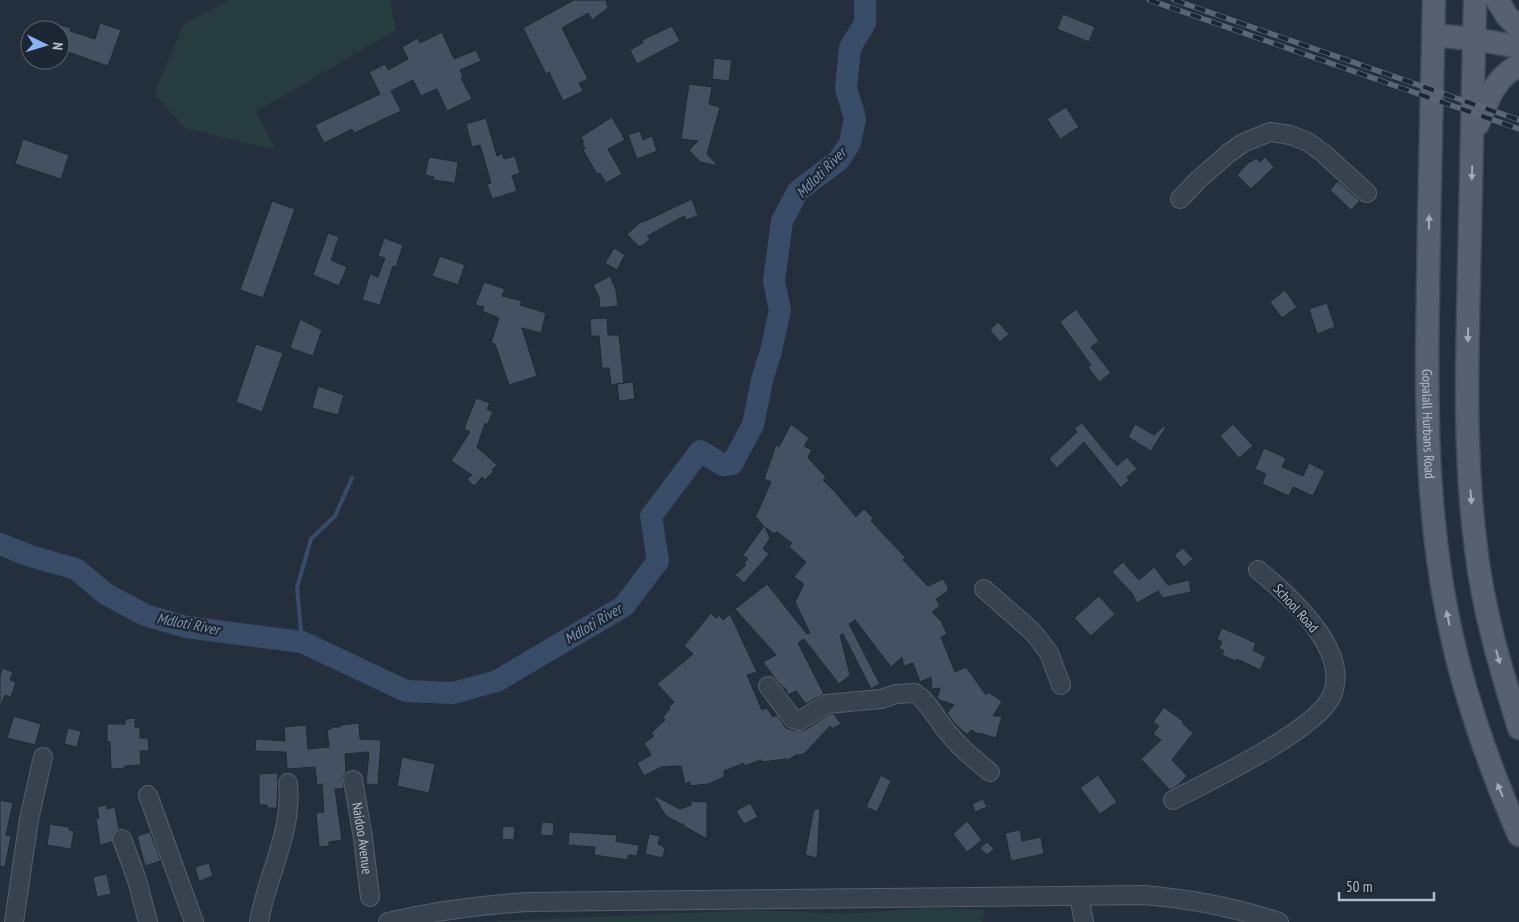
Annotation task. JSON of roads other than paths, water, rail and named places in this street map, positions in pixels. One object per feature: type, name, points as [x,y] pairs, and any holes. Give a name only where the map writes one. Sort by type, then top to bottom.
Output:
[{"type":"main road","name":"Gopalall Hurbans Road","points":[[1434,0],[1426,392],[1429,474],[1433,518],[1447,613],[1467,695],[1497,783],[1519,835]]},
{"type":"main road","points":[[1475,0],[1474,134],[1466,389],[1467,449],[1476,549],[1484,599],[1497,655],[1519,728]]},
{"type":"main road","points":[[1497,0],[1507,16],[1519,28]]},
{"type":"main road","points":[[1433,35],[1474,39],[1519,47]]},
{"type":"main road","points":[[1474,134],[1493,87],[1508,72],[1519,65]]},
{"type":"street","points":[[1180,199],[1199,179],[1243,143],[1270,132],[1290,135],[1308,142],[1367,193]]},
{"type":"street","name":"School Road","points":[[1173,800],[1280,742],[1313,718],[1331,697],[1336,678],[1325,643],[1309,618],[1284,592],[1258,570]]},
{"type":"street","points":[[984,588],[1034,632],[1049,653],[1061,686]]},
{"type":"street","points":[[768,686],[791,716],[799,721],[828,704],[881,699],[896,694],[915,694],[936,716],[949,735],[965,752],[990,772]]},
{"type":"street","points":[[14,922],[29,819],[43,757]]},
{"type":"street","name":"Naidoo Avenue","points":[[353,780],[363,838],[370,897]]},
{"type":"street","points":[[259,922],[270,874],[287,822],[288,782]]},
{"type":"street","points":[[148,795],[194,922]]},
{"type":"street","points":[[122,839],[137,880],[148,922]]},
{"type":"street","points":[[388,922],[447,909],[527,902],[1144,895],[1197,901],[1248,912],[1279,922]]},
{"type":"street","points":[[1079,896],[1084,922]]},
{"type":"waterway","name":"Mdloti River","points":[[0,544],[30,556],[76,569],[106,594],[145,615],[186,627],[302,642],[406,691],[453,693],[497,681],[624,606],[658,561],[651,516],[700,451],[723,465],[732,464],[753,425],[762,380],[780,310],[774,281],[782,221],[798,191],[839,160],[850,143],[855,118],[846,88],[850,48],[865,23],[865,0]]},
{"type":"waterway","points":[[302,642],[297,588],[311,539],[335,516],[352,478]]},
{"type":"railway","points":[[1149,0],[1519,129]]},
{"type":"railway","points":[[1174,0],[1519,120]]}]
